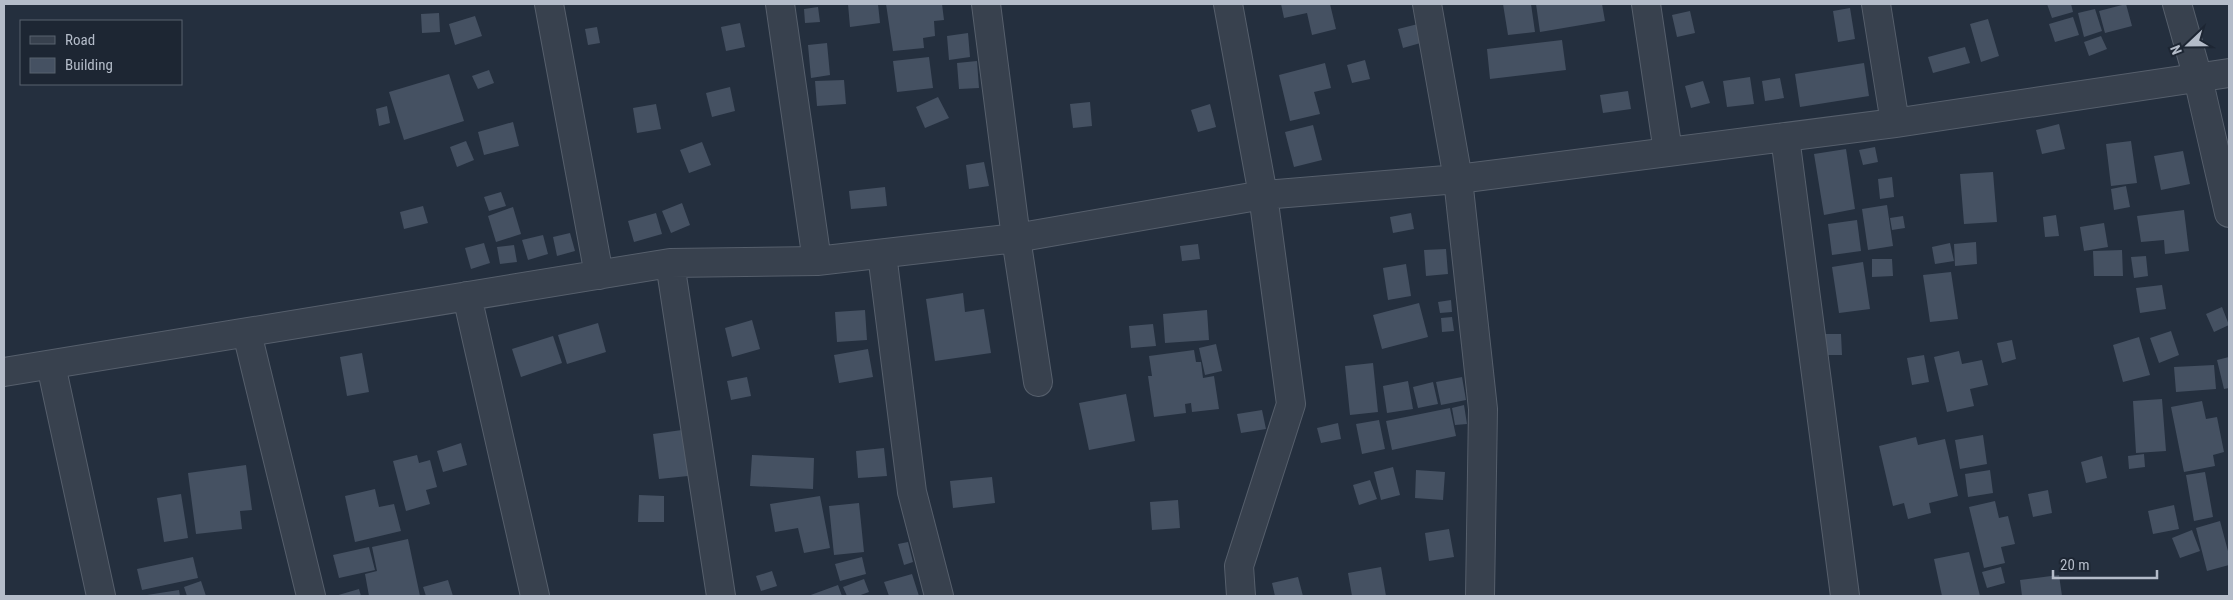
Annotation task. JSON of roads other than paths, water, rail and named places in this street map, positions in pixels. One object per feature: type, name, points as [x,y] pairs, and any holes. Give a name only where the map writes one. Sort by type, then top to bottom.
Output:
[{"type":"street","points":[[549,4],[599,275]]},
{"type":"street","points":[[780,4],[817,261]]},
{"type":"street","points":[[986,4],[1016,238],[1038,382]]},
{"type":"street","points":[[1228,4],[1263,195],[1291,404],[1239,566],[1241,596]]},
{"type":"street","points":[[1427,4],[1458,179],[1484,409],[1480,596]]},
{"type":"street","points":[[1646,4],[1668,152]]},
{"type":"street","points":[[1876,4],[1895,123]]},
{"type":"street","points":[[2177,4],[2198,78],[2229,213]]},
{"type":"street","points":[[4,372],[670,263],[817,261],[1016,238],[1263,195],[1458,179],[1895,123],[2229,74]]},
{"type":"street","points":[[1785,136],[1845,596]]},
{"type":"street","points":[[882,254],[912,492],[939,596]]},
{"type":"street","points":[[670,263],[721,596]]},
{"type":"street","points":[[467,296],[535,596]]},
{"type":"street","points":[[247,333],[311,596]]},
{"type":"street","points":[[51,365],[101,596]]}]
